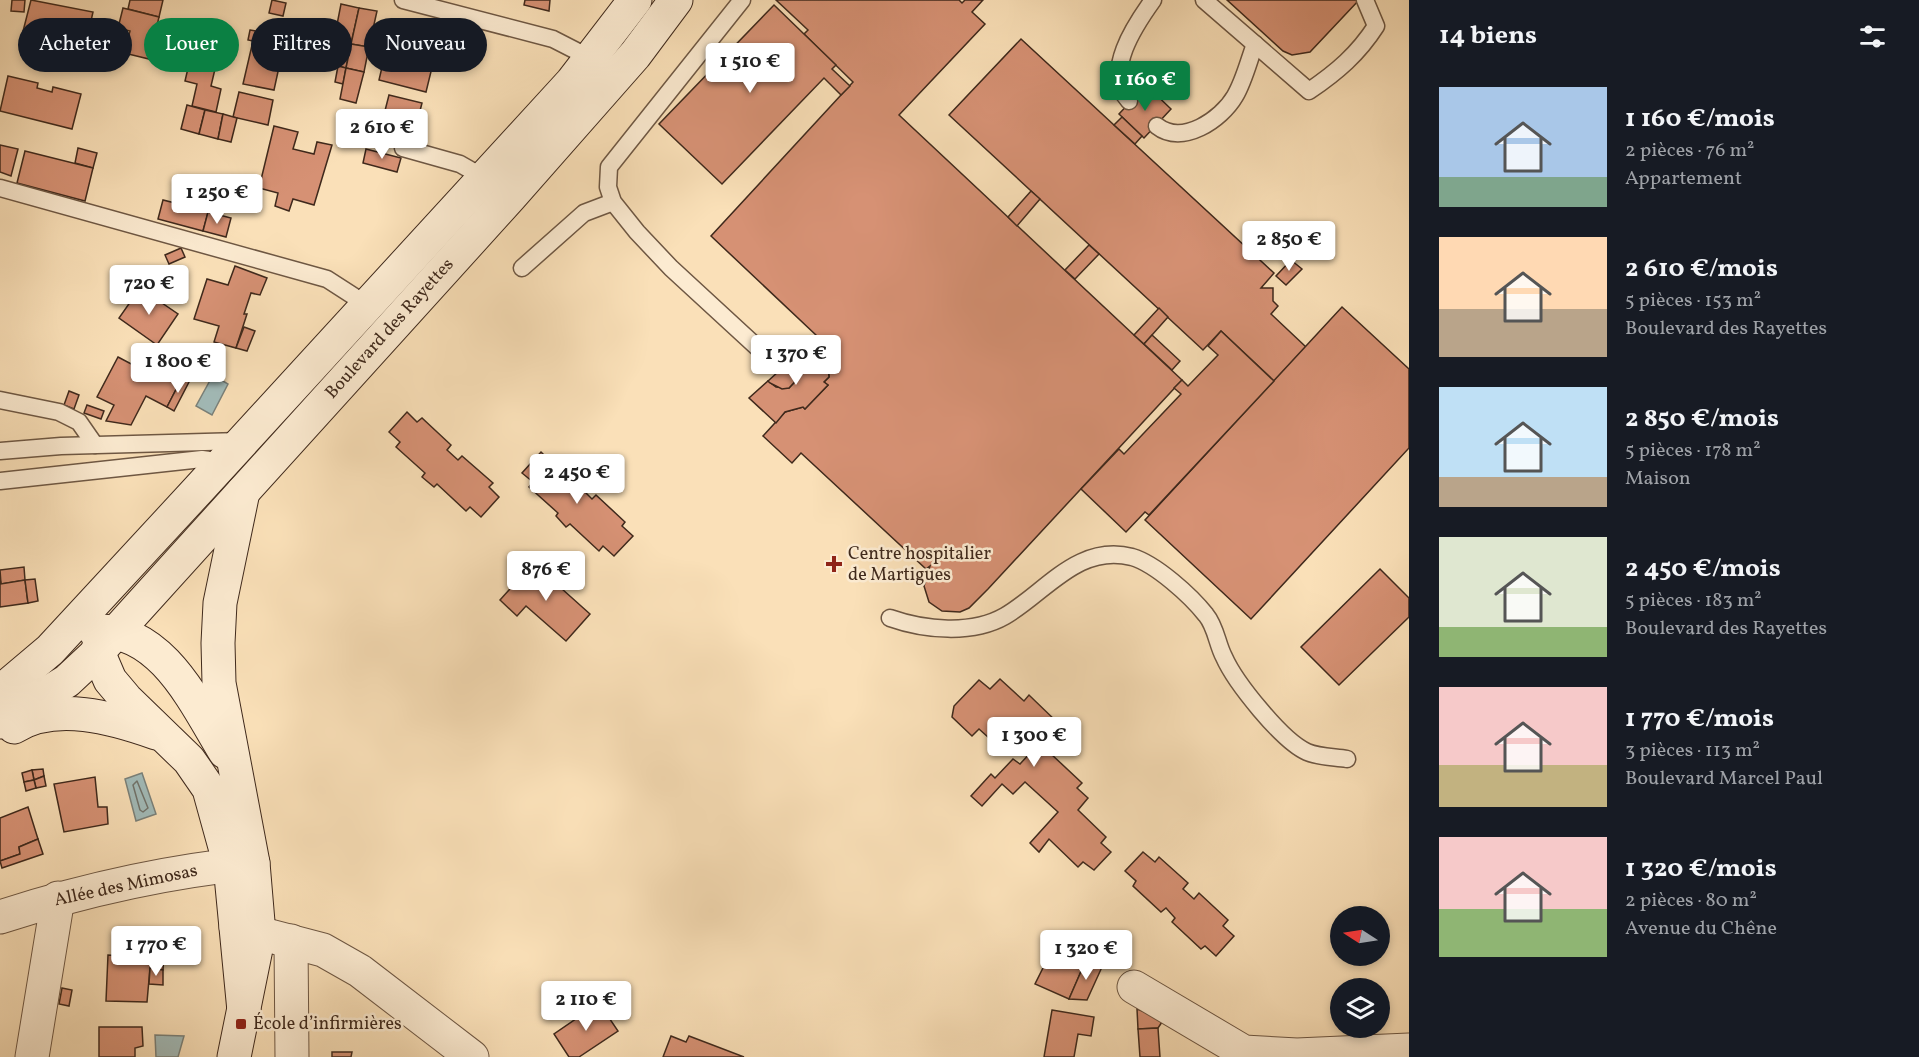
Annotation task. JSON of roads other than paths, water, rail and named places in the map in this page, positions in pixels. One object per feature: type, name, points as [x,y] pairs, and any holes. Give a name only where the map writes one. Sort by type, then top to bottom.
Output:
[{"type":"street","name":"Boulevard des Rayettes","points":[[0,722],[67,681],[510,197],[604,67],[635,0]]},
{"type":"street","name":"Boulevard des Rayettes","points":[[0,692],[66,633],[484,177],[676,0]]},
{"type":"street","name":"Boulevard des Rayettes","points":[[105,638],[125,591],[191,519],[198,490]]},
{"type":"street","points":[[234,1057],[244,1011],[247,930],[235,769],[219,683],[218,643],[220,603],[243,490]]},
{"type":"street","points":[[66,633],[137,639],[155,652],[184,685],[235,769]]},
{"type":"street","points":[[105,638],[110,680],[189,760],[209,789],[242,864]]},
{"type":"street","points":[[0,736],[19,724],[52,715],[74,713],[126,723],[163,735]]},
{"type":"street","name":"Allée des Mimosas","points":[[0,917],[58,898],[242,864]]},
{"type":"street","points":[[32,1057],[58,898]]},
{"type":"street","points":[[247,930],[323,950],[360,971],[472,1057]]},
{"type":"street","points":[[291,940],[292,1057]]},
{"type":"street","points":[[1134,987],[1244,1052],[1297,1055],[1409,1050]]},
{"type":"lane","points":[[403,0],[553,39],[604,67]]},
{"type":"lane","points":[[741,0],[609,167],[608,187],[613,202],[670,268],[772,361]]},
{"type":"lane","points":[[1129,101],[1121,84],[1120,58],[1140,18],[1153,0]]},
{"type":"lane","points":[[1204,0],[1309,91],[1337,72],[1361,49],[1376,26],[1365,0]]},
{"type":"lane","points":[[1157,126],[1164,132],[1191,133],[1213,119],[1235,97],[1255,44]]},
{"type":"lane","points":[[403,148],[460,164],[484,177],[510,197]]},
{"type":"lane","points":[[0,188],[327,279],[394,324]]},
{"type":"lane","points":[[522,268],[584,213],[613,202]]},
{"type":"lane","points":[[0,400],[59,412],[79,422],[95,445]]},
{"type":"lane","points":[[0,481],[202,459],[290,439]]},
{"type":"lane","points":[[0,451],[95,445],[233,452]]},
{"type":"lane","points":[[890,618],[921,626],[971,628],[988,624],[1006,616],[1073,566],[1103,556],[1132,557],[1147,562],[1161,573],[1207,616],[1234,675],[1271,723],[1307,752],[1347,759]]},
{"type":"water","points":[[213,375],[228,384],[212,415],[196,406]]},
{"type":"water","points":[[142,773],[156,814],[136,821],[125,779]]},
{"type":"water","points":[[155,1035],[184,1036],[178,1057],[156,1057]]},
{"type":"place","name":"Centre hospitalier de Martigues","points":[[834,564]]},
{"type":"place","name":"École d’infirmières","points":[[241,1024]]}]
